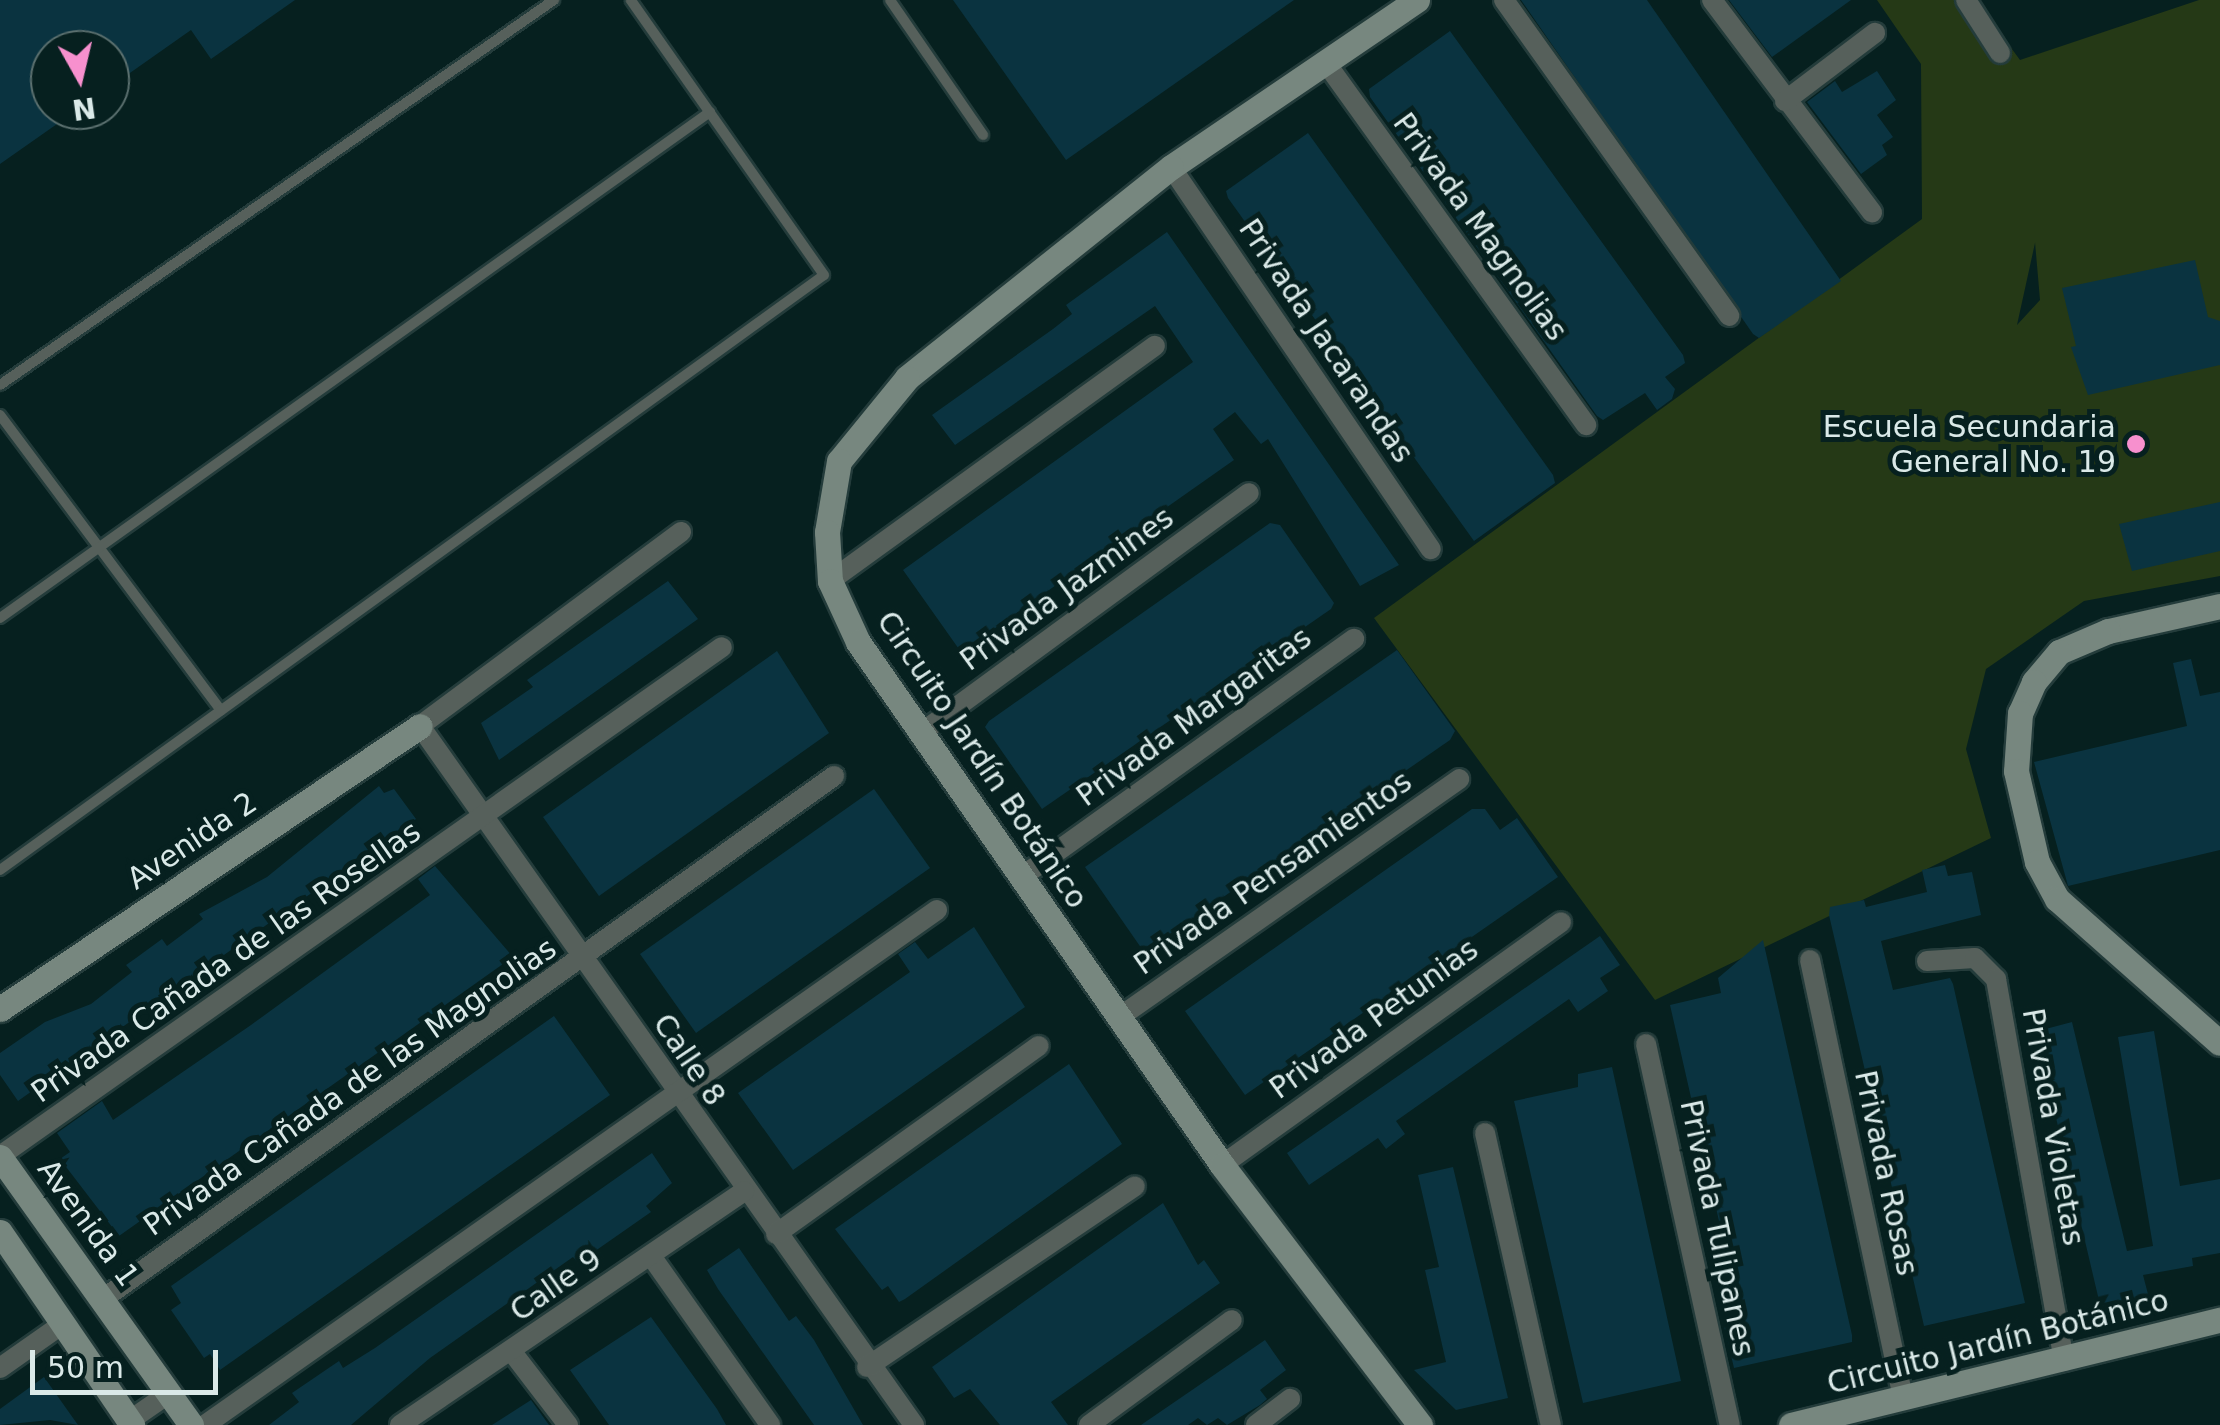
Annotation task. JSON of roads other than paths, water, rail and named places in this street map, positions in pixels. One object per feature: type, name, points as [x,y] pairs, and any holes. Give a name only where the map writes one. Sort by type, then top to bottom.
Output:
[{"type":"street","name":"Circuito Jardín Botánico","points":[[1417,0],[1171,167],[895,392],[840,460],[827,532],[830,581],[858,642],[1222,1165],[1420,1425]]},
{"type":"street","points":[[1504,0],[1730,316]]},
{"type":"street","points":[[1712,0],[1872,212]]},
{"type":"street","points":[[1966,0],[2000,53]]},
{"type":"street","points":[[1785,100],[1876,33]]},
{"type":"street","name":"Privada Magnolias","points":[[1326,63],[1586,425]]},
{"type":"street","name":"Privada Jacarandas","points":[[1171,167],[1431,549]]},
{"type":"street","points":[[830,581],[1155,346]]},
{"type":"street","name":"Privada Jazmines","points":[[920,732],[1249,494]]},
{"type":"street","points":[[420,726],[681,532]]},
{"type":"street","points":[[2220,606],[2108,631],[2060,652],[2034,682],[2020,713],[2016,770],[2037,862],[2056,898],[2220,1043]]},
{"type":"street","name":"Privada Margaritas","points":[[1020,878],[1354,639]]},
{"type":"street","name":"Privada Cañada de las Rosellas","points":[[0,1157],[722,647]]},
{"type":"street","name":"Calle 8","points":[[420,726],[867,1368],[914,1425]]},
{"type":"street","name":"Avenida 2","points":[[0,1010],[420,726]]},
{"type":"street","name":"Privada Cañada de las Magnolias","points":[[103,1299],[834,776]]},
{"type":"street","name":"Privada Pensamientos","points":[[1121,1016],[1459,779]]},
{"type":"street","points":[[205,1425],[677,1098],[937,910]]},
{"type":"street","name":"Privada Petunias","points":[[1222,1165],[1561,922]]},
{"type":"street","name":"Privada Violetas","points":[[1927,961],[1975,958],[1996,979],[2064,1361]]},
{"type":"street","name":"Privada Rosas","points":[[1810,960],[1903,1398]]},
{"type":"street","name":"Privada Tulipanes","points":[[1646,1044],[1730,1425]]},
{"type":"street","points":[[776,1234],[1038,1046]]},
{"type":"street","points":[[1485,1133],[1550,1425]]},
{"type":"street","name":"Avenida 1","points":[[0,1157],[191,1425]]},
{"type":"street","points":[[867,1368],[1135,1186]]},
{"type":"street","name":"Calle 9","points":[[400,1425],[744,1191]]},
{"type":"street","points":[[0,1232],[131,1423],[168,1394]]},
{"type":"street","points":[[651,1256],[770,1425]]},
{"type":"street","points":[[1089,1425],[1232,1320]]},
{"type":"street","name":"Circuito Jardín Botánico","points":[[1790,1425],[2220,1320]]},
{"type":"street","points":[[0,1368],[64,1323]]},
{"type":"street","points":[[512,1352],[568,1425]]},
{"type":"street","points":[[1256,1425],[1290,1400]]},
{"type":"lane","points":[[0,385],[554,0]]},
{"type":"lane","points":[[0,870],[824,275],[631,0]]},
{"type":"lane","points":[[890,0],[983,135]]},
{"type":"lane","points":[[0,618],[710,112]]},
{"type":"lane","points":[[0,414],[102,545],[221,710]]},
{"type":"place","name":"Escuela Secundaria General No. 19","points":[[2136,444]]}]
